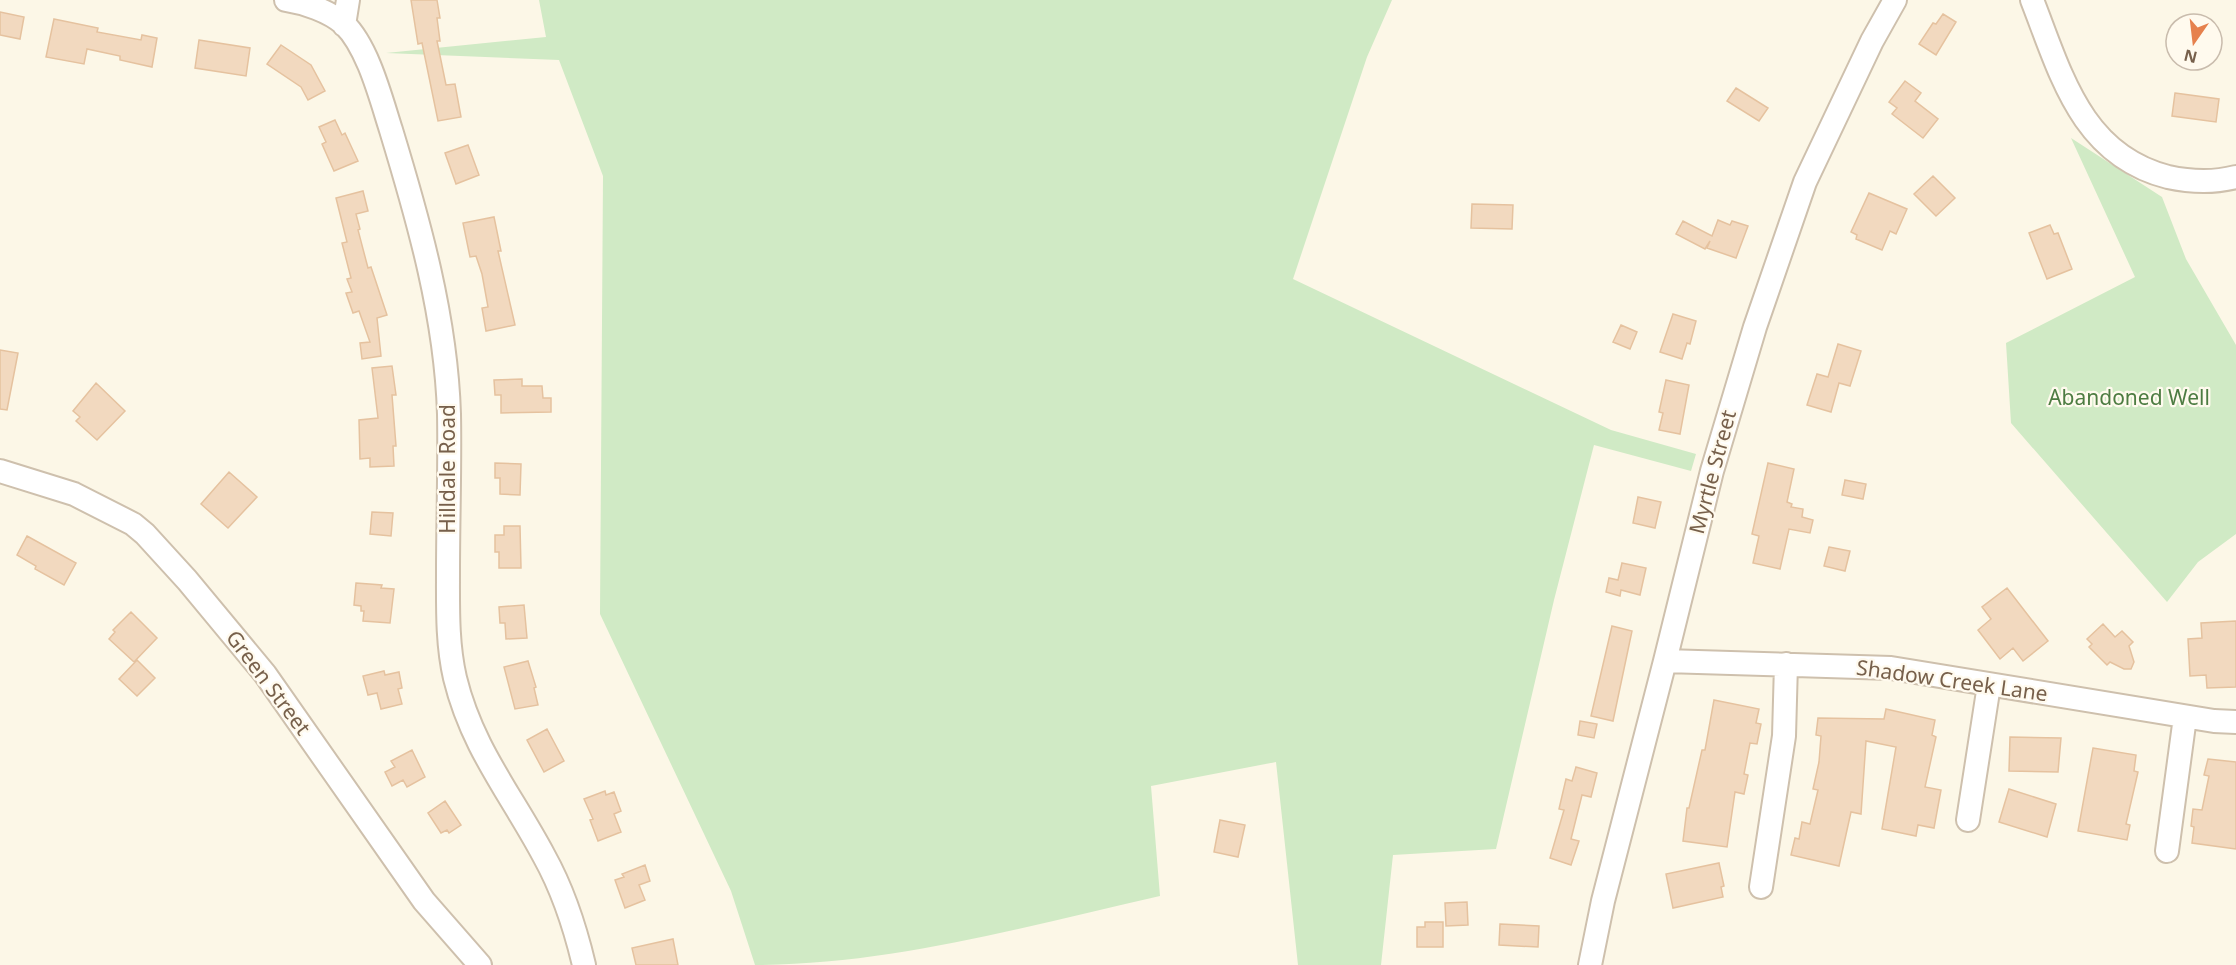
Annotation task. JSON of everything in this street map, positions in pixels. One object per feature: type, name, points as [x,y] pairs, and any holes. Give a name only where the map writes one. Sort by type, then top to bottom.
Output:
[{"type":"street","name":"Hilldale Road","points":[[286,0],[328,14],[344,25],[364,56],[390,129],[423,244],[445,354],[448,414],[448,606],[454,674],[463,709],[482,752],[544,856],[560,888],[584,965]]},
{"type":"street","points":[[344,25],[348,0]]},
{"type":"street","name":"Myrtle Street","points":[[1590,965],[1603,901],[1725,422],[1790,220],[1821,145],[1872,41],[1895,0]]},
{"type":"street","points":[[2032,0],[2067,88],[2081,115],[2098,137],[2123,159],[2154,173],[2185,181],[2221,182],[2236,177]]},
{"type":"street","name":"Green Street","points":[[0,471],[74,494],[133,524],[145,534],[188,580],[265,674],[424,901],[480,965]]},
{"type":"street","name":"Shadow Creek Lane","points":[[1665,661],[1891,668],[2185,717],[2236,722]]},
{"type":"street","points":[[1761,887],[1784,736],[1786,664]]},
{"type":"street","points":[[1968,820],[1989,685]]},
{"type":"street","points":[[2167,851],[2185,717]]},
{"type":"green space","points":[[539,0],[1392,0],[1367,57],[1293,279],[1611,430],[1696,454],[1691,471],[1594,445],[1554,600],[1496,849],[1393,855],[1381,965],[1298,965],[1276,762],[1151,786],[1160,896],[1010,931],[908,951],[806,963],[755,965],[731,891],[600,614],[603,176],[559,60],[386,53],[546,37]]},
{"type":"green space","name":"Abandoned Well","points":[[2071,138],[2162,197],[2186,259],[2236,345],[2236,534],[2198,562],[2167,602],[2011,423],[2006,343],[2135,277]]},
{"type":"building","points":[[411,0],[437,0],[440,41],[437,41],[446,85],[455,84],[461,117],[438,121],[422,43],[418,44]]},
{"type":"building","points":[[0,12],[24,17],[20,39],[0,35]]},
{"type":"building","points":[[1943,14],[1956,22],[1936,55],[1919,44],[1933,23],[1936,24]]},
{"type":"building","points":[[54,19],[98,28],[97,32],[141,40],[142,35],[157,38],[152,67],[120,60],[120,56],[87,49],[84,64],[46,57]]},
{"type":"building","points":[[199,40],[250,48],[246,76],[195,68]]},
{"type":"building","points":[[281,45],[311,65],[325,91],[308,100],[301,87],[267,64]]},
{"type":"building","points":[[1905,81],[1921,93],[1915,101],[1938,119],[1923,138],[1892,114],[1897,108],[1889,102]]},
{"type":"building","points":[[1736,88],[1768,108],[1759,121],[1727,101]]},
{"type":"building","points":[[2175,93],[2219,99],[2216,122],[2172,116]]},
{"type":"building","points":[[335,120],[342,135],[345,133],[358,161],[334,171],[322,144],[326,142],[319,127]]},
{"type":"building","points":[[468,145],[479,175],[456,184],[445,153]]},
{"type":"building","points":[[1933,176],[1955,198],[1936,216],[1914,194]]},
{"type":"building","points":[[363,191],[368,211],[356,214],[360,229],[358,230],[368,268],[371,267],[387,315],[377,318],[381,356],[362,359],[360,343],[370,342],[359,311],[353,313],[346,293],[352,292],[347,279],[351,278],[342,243],[347,242],[336,198]]},
{"type":"building","points":[[1869,193],[1907,209],[1896,234],[1890,231],[1882,250],[1856,239],[1857,235],[1851,232]]},
{"type":"building","points":[[1472,204],[1513,205],[1512,229],[1471,228]]},
{"type":"building","points":[[494,217],[501,251],[498,251],[515,325],[486,331],[482,308],[488,307],[482,274],[476,256],[470,257],[463,223]]},
{"type":"building","points":[[1718,220],[1730,225],[1732,221],[1748,226],[1736,258],[1707,248],[1710,241],[1705,249],[1676,234],[1683,221],[1712,236]]},
{"type":"building","points":[[2050,225],[2054,234],[2058,233],[2072,269],[2047,279],[2029,233]]},
{"type":"building","points":[[1673,314],[1696,321],[1690,344],[1687,343],[1682,359],[1660,352]]},
{"type":"building","points":[[1621,325],[1637,332],[1630,349],[1613,342]]},
{"type":"building","points":[[1838,344],[1861,351],[1850,386],[1839,383],[1831,412],[1807,405],[1817,374],[1828,377]]},
{"type":"building","points":[[0,350],[18,353],[7,410],[0,409]]},
{"type":"building","points":[[392,366],[396,395],[392,395],[396,446],[393,446],[394,466],[370,467],[370,458],[360,459],[359,420],[378,418],[372,368]]},
{"type":"building","points":[[522,379],[522,386],[542,386],[543,398],[551,398],[551,412],[501,413],[501,395],[495,395],[494,380]]},
{"type":"building","points":[[1666,380],[1689,385],[1680,434],[1659,430],[1663,413],[1659,412]]},
{"type":"building","points":[[96,383],[125,411],[97,440],[76,421],[80,417],[73,411]]},
{"type":"building","points":[[495,463],[521,464],[520,495],[500,494],[500,478],[495,478]]},
{"type":"building","points":[[1768,463],[1794,469],[1787,502],[1792,504],[1791,507],[1803,509],[1802,517],[1813,520],[1810,533],[1789,529],[1780,569],[1753,563],[1759,536],[1752,534]]},
{"type":"building","points":[[229,472],[257,497],[228,528],[201,504]]},
{"type":"building","points":[[1845,480],[1866,484],[1863,499],[1842,495]]},
{"type":"building","points":[[1638,497],[1661,502],[1655,528],[1633,523]]},
{"type":"building","points":[[372,512],[393,513],[391,536],[370,534]]},
{"type":"building","points":[[504,526],[520,526],[521,568],[499,568],[499,552],[495,552],[495,535],[504,535]]},
{"type":"building","points":[[27,536],[76,563],[64,585],[35,569],[36,566],[17,555]]},
{"type":"building","points":[[1829,547],[1850,551],[1845,571],[1824,566]]},
{"type":"building","points":[[1622,563],[1646,568],[1640,595],[1621,590],[1620,596],[1606,592],[1609,578],[1618,580]]},
{"type":"building","points":[[356,583],[382,585],[381,588],[394,589],[390,623],[363,621],[364,611],[361,611],[361,606],[354,605]]},
{"type":"building","points":[[2007,588],[2048,641],[2023,661],[2013,648],[2000,659],[1978,630],[1991,619],[1982,607]]},
{"type":"building","points":[[524,605],[527,638],[506,639],[505,623],[500,623],[499,607]]},
{"type":"building","points":[[131,612],[157,638],[134,662],[109,639],[115,632],[113,630]]},
{"type":"building","points":[[2236,621],[2236,687],[2207,688],[2206,675],[2190,676],[2188,639],[2202,638],[2201,623]]},
{"type":"building","points":[[2103,624],[2115,637],[2122,631],[2133,642],[2129,646],[2134,662],[2131,669],[2124,669],[2110,662],[2107,665],[2089,647],[2092,644],[2087,639]]},
{"type":"building","points":[[1612,626],[1632,631],[1613,721],[1591,716]]},
{"type":"building","points":[[137,660],[155,678],[137,696],[119,679]]},
{"type":"building","points":[[528,661],[536,687],[534,688],[538,705],[515,709],[504,667]]},
{"type":"building","points":[[384,671],[385,675],[399,672],[402,688],[398,689],[402,704],[381,709],[377,693],[368,695],[363,676]]},
{"type":"building","points":[[1714,700],[1759,709],[1756,723],[1761,724],[1757,744],[1750,743],[1744,774],[1748,775],[1744,794],[1735,792],[1727,847],[1683,841],[1687,808],[1689,808],[1702,750],[1705,750]]},
{"type":"building","points":[[1886,709],[1935,720],[1932,735],[1936,737],[1925,787],[1941,790],[1934,828],[1918,825],[1916,836],[1882,829],[1896,747],[1866,741],[1861,814],[1851,812],[1839,866],[1791,855],[1795,838],[1799,839],[1802,822],[1810,824],[1818,790],[1813,789],[1819,762],[1821,736],[1816,735],[1818,718],[1884,719]]},
{"type":"building","points":[[1580,721],[1597,724],[1594,738],[1578,735]]},
{"type":"building","points":[[547,729],[564,761],[544,772],[527,740]]},
{"type":"building","points":[[2010,737],[2061,738],[2058,772],[2009,771]]},
{"type":"building","points":[[2093,748],[2136,755],[2134,771],[2138,772],[2126,824],[2130,825],[2127,840],[2078,831]]},
{"type":"building","points":[[412,750],[425,777],[407,787],[403,780],[392,786],[385,772],[395,767],[391,761]]},
{"type":"building","points":[[2208,759],[2236,762],[2236,849],[2192,843],[2193,809],[2202,810],[2209,776],[2204,775]]},
{"type":"building","points":[[1576,767],[1597,773],[1591,797],[1582,795],[1571,839],[1579,841],[1571,865],[1550,858],[1564,810],[1559,809],[1566,779],[1572,781]]},
{"type":"building","points":[[2009,789],[2056,804],[2047,837],[1999,822]]},
{"type":"building","points":[[605,791],[606,795],[614,792],[621,811],[614,814],[621,832],[598,841],[590,820],[593,819],[584,799]]},
{"type":"building","points":[[445,801],[461,825],[449,833],[447,830],[441,833],[428,813]]},
{"type":"building","points":[[1220,820],[1245,825],[1238,857],[1214,852]]},
{"type":"building","points":[[1719,863],[1724,886],[1721,887],[1723,897],[1673,908],[1666,874]]},
{"type":"building","points":[[645,865],[650,881],[639,885],[645,900],[625,908],[615,880],[624,877],[622,874]]},
{"type":"building","points":[[1467,902],[1468,925],[1446,926],[1445,903]]},
{"type":"building","points":[[1425,922],[1443,922],[1443,947],[1417,947],[1417,927],[1425,927]]},
{"type":"building","points":[[1500,924],[1539,926],[1538,947],[1499,945]]},
{"type":"building","points":[[673,939],[678,965],[636,965],[632,948]]}]
